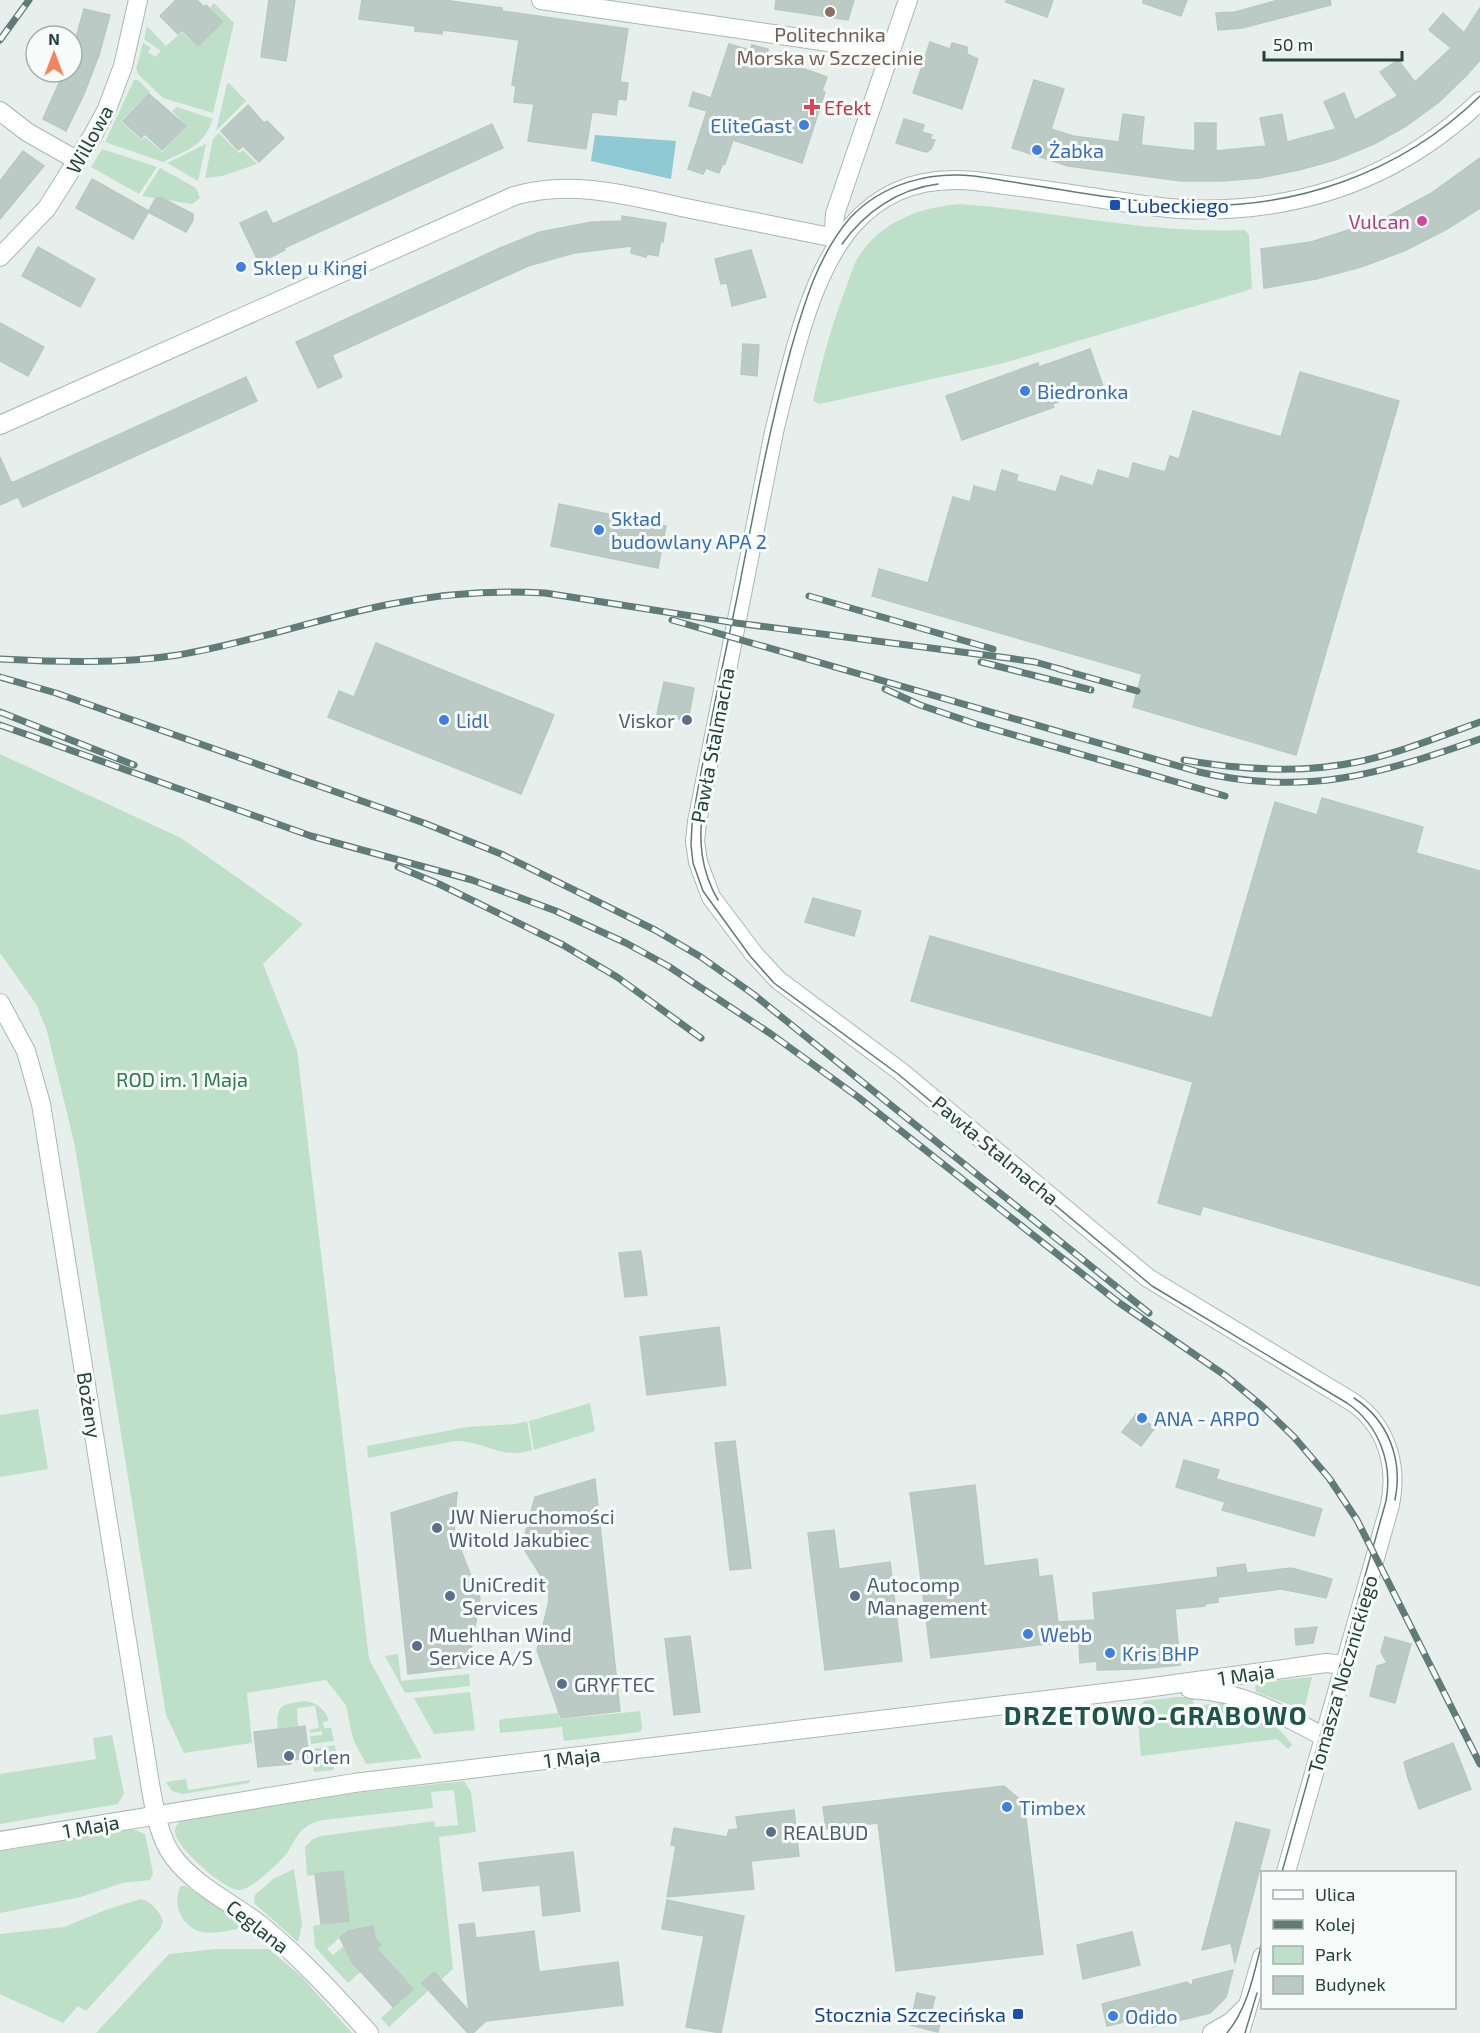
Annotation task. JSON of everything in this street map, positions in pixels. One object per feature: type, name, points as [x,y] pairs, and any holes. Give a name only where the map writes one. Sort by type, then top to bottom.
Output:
[{"type":"street","name":"Willowa","points":[[0,257],[46,208],[93,135],[115,90],[128,48],[138,0]]},
{"type":"street","points":[[541,0],[890,51]]},
{"type":"street","points":[[840,239],[834,230],[835,214],[908,0]]},
{"type":"street","name":"Pawła Stalmacha","points":[[1393,1475],[1385,1440],[1373,1420],[1359,1407],[1168,1291],[1138,1270],[900,1071],[778,980],[759,961],[723,915],[704,881],[696,852],[697,816],[774,432],[809,304],[823,270],[840,239],[857,218],[883,198],[908,186],[937,180],[975,181],[1183,209],[1234,208],[1300,198],[1349,185],[1398,163],[1439,136],[1480,101]]},
{"type":"street","points":[[0,111],[27,132],[78,161]]},
{"type":"street","points":[[0,425],[503,201],[531,191],[566,188],[607,192],[840,239]]},
{"type":"street","name":"Bożeny","points":[[0,1004],[26,1052],[41,1104],[156,1815]]},
{"type":"street","name":"Tomasza Nocznickiego","points":[[1286,1871],[1390,1505],[1393,1475]]},
{"type":"street","name":"1 Maja","points":[[0,1841],[366,1782],[1146,1688],[1326,1663],[1345,1665]]},
{"type":"street","name":"1 Maja","points":[[1146,1688],[1196,1689],[1237,1696],[1324,1737]]},
{"type":"street","name":"Ceglana","points":[[156,1815],[167,1847],[183,1866],[207,1887],[256,1921],[287,1947],[369,2033]]},
{"type":"street","points":[[1240,2033],[1261,1964]]},
{"type":"street","points":[[1212,2033],[1236,2018],[1250,2001]]},
{"type":"green space","points":[[214,3],[234,23],[213,113],[163,98],[138,74],[136,69],[143,43],[151,48],[148,52],[155,57],[161,51],[144,39],[147,26],[166,46],[182,32],[198,47],[224,22],[210,8]]},
{"type":"green space","points":[[134,80],[138,80],[150,92],[121,121],[141,140],[145,137],[162,152],[187,126],[172,111],[177,107],[213,119],[199,142],[187,151],[163,162],[105,142]]},
{"type":"green space","points":[[229,83],[246,101],[216,131],[227,84]]},
{"type":"green space","points":[[219,133],[239,153],[243,150],[257,164],[223,176],[205,178],[213,139]]},
{"type":"green space","points":[[206,144],[198,181],[167,163]]},
{"type":"green space","points":[[102,149],[157,167],[139,194],[91,167]]},
{"type":"green space","points":[[160,168],[196,188],[200,198],[192,204],[142,196]]},
{"type":"green space","points":[[960,204],[1173,229],[1245,230],[1249,235],[1252,289],[1004,363],[820,404],[813,401],[838,309],[856,261],[865,248],[876,236],[900,219],[929,209]]},
{"type":"green space","name":"ROD im. 1 Maja","points":[[0,754],[181,838],[303,924],[263,964],[297,1050],[369,1659],[422,1758],[366,1764],[353,1739],[346,1705],[326,1680],[247,1693],[252,1743],[184,1753],[166,1715],[75,1146],[47,1031],[36,1004],[0,953]]},
{"type":"green space","points":[[590,1403],[595,1431],[534,1450],[529,1421]]},
{"type":"green space","points":[[38,1409],[48,1469],[0,1477],[0,1415]]},
{"type":"green space","points":[[527,1421],[532,1450],[502,1452],[476,1444],[455,1441],[368,1458],[367,1446],[467,1427],[516,1424]]},
{"type":"green space","points":[[398,1654],[401,1681],[469,1674],[470,1686],[405,1693],[385,1656]]},
{"type":"green space","points":[[1312,1677],[1304,1710],[1256,1692],[1255,1687],[1259,1682]]},
{"type":"green space","points":[[470,1692],[475,1730],[434,1734],[414,1698]]},
{"type":"green space","points":[[1193,1697],[1194,1706],[1223,1704],[1252,1713],[1279,1730],[1292,1745],[1288,1749],[1277,1739],[1141,1756],[1137,1710],[1144,1701]]},
{"type":"green space","points":[[305,1701],[317,1705],[323,1710],[329,1721],[323,1722],[324,1728],[331,1728],[334,1741],[311,1744],[310,1736],[322,1735],[322,1731],[310,1733],[310,1730],[319,1728],[315,1706],[297,1708],[298,1726],[278,1729],[279,1710],[291,1703]]},
{"type":"green space","points":[[640,1711],[642,1728],[640,1732],[564,1741],[562,1727],[500,1733],[499,1720],[503,1719],[558,1713],[560,1719]]},
{"type":"green space","points":[[112,1735],[124,1793],[118,1804],[0,1824],[0,1774],[96,1759],[93,1738]]},
{"type":"green space","points":[[335,1745],[337,1759],[333,1770],[314,1772],[312,1749]]},
{"type":"green space","points":[[186,1779],[188,1790],[250,1780],[249,1783],[183,1794],[172,1791],[166,1782]]},
{"type":"green space","points":[[464,1781],[471,1792],[476,1832],[439,1837],[453,1969],[441,1980],[433,1972],[422,1982],[429,1990],[389,2027],[381,2018],[412,1989],[381,1954],[348,1983],[315,1947],[313,1926],[349,1920],[343,1871],[307,1876],[305,1847],[313,1839],[321,1836],[435,1821],[435,1827],[458,1825],[454,1790],[431,1792],[433,1808],[312,1823],[300,1832],[287,1853],[272,1869],[252,1885],[240,1890],[224,1884],[203,1868],[184,1848],[175,1833],[175,1828],[180,1821],[328,1796]],"holes":[[[339,1938],[345,1945],[333,1955],[327,1949]]]},
{"type":"green space","points":[[132,1829],[145,1834],[153,1873],[150,1880],[122,1883],[81,1897],[0,1913],[0,1851]]},
{"type":"green space","points":[[294,1869],[302,1925],[298,1942],[254,1903],[255,1895],[273,1879]]},
{"type":"green space","points":[[181,1886],[186,1886],[238,1920],[241,1928],[207,1933],[189,1926],[178,1907],[178,1893]]},
{"type":"green space","points":[[141,1899],[152,1905],[159,1914],[163,1921],[160,1929],[86,2011],[78,2006],[63,2023],[0,1994],[0,1934],[64,1927],[108,1909]]},
{"type":"green space","points":[[216,1949],[269,1949],[301,1976],[352,2033],[96,2033],[169,1954]]},
{"type":"water","points":[[595,135],[676,141],[671,179],[591,161]]},
{"type":"building","points":[[176,0],[197,0],[204,7],[206,5],[223,22],[198,46],[182,30],[178,34],[160,16]]},
{"type":"building","points":[[269,0],[295,0],[286,61],[261,57]]},
{"type":"building","points":[[362,0],[443,0],[628,29],[620,82],[628,83],[626,100],[618,99],[616,115],[592,112],[586,149],[528,141],[534,104],[514,102],[516,86],[512,85],[519,40],[443,30],[442,34],[415,31],[415,26],[359,19]]},
{"type":"building","points":[[776,0],[854,0],[848,20],[775,9]]},
{"type":"building","points":[[1006,0],[1053,0],[1047,17],[1006,2]]},
{"type":"building","points":[[1143,0],[1187,0],[1181,16],[1143,3]]},
{"type":"building","points":[[1278,0],[1330,0],[1331,5],[1242,28],[1218,30],[1216,13],[1235,12]]},
{"type":"building","points":[[1480,8],[1480,60],[1466,76],[1439,102],[1406,126],[1374,144],[1335,160],[1259,178],[1181,181],[1068,166],[1012,148],[1034,80],[1064,89],[1051,129],[1073,136],[1119,142],[1123,114],[1144,117],[1141,145],[1195,151],[1195,123],[1216,123],[1216,151],[1266,146],[1260,118],[1282,114],[1287,142],[1336,129],[1324,102],[1344,93],[1355,120],[1398,96],[1380,72],[1398,60],[1415,82],[1451,48],[1429,30],[1443,13],[1464,33]]},
{"type":"building","points":[[84,9],[110,15],[99,55],[66,131],[43,119],[59,84],[84,84],[84,24],[80,24]]},
{"type":"building","points":[[930,42],[950,49],[952,43],[967,47],[967,54],[978,59],[962,109],[913,93]]},
{"type":"building","points":[[729,44],[750,50],[752,45],[768,49],[767,56],[827,77],[822,91],[825,92],[802,163],[733,140],[725,164],[722,165],[719,173],[706,168],[703,174],[688,169],[707,111],[689,106],[693,92],[711,98]]},
{"type":"building","points":[[149,94],[186,126],[162,150],[145,134],[141,138],[123,121]]},
{"type":"building","points":[[248,105],[264,123],[267,121],[284,138],[259,162],[243,146],[238,150],[221,131]]},
{"type":"building","points":[[904,119],[924,125],[922,132],[932,135],[930,139],[935,140],[931,149],[927,152],[896,143]]},
{"type":"building","points":[[492,124],[503,148],[284,248],[285,250],[259,263],[240,223],[266,211],[273,224]]},
{"type":"building","points":[[23,151],[44,166],[0,219],[0,181]]},
{"type":"building","name":"Vulcan","points":[[1480,158],[1480,208],[1447,229],[1404,251],[1361,267],[1316,279],[1264,288],[1261,249],[1311,242],[1383,219],[1430,194]]},
{"type":"building","points":[[92,179],[149,211],[133,239],[76,208]]},
{"type":"building","points":[[156,198],[162,198],[193,214],[193,220],[186,232],[148,212]]},
{"type":"building","points":[[622,216],[666,223],[658,256],[647,254],[646,257],[631,253],[632,246],[574,253],[528,266],[332,355],[342,377],[318,388],[296,342],[500,248],[540,232],[592,222],[622,221]]},
{"type":"building","points":[[38,247],[95,279],[80,307],[22,276]]},
{"type":"building","points":[[751,250],[766,297],[732,306],[727,283],[721,284],[715,259]]},
{"type":"building","points":[[0,323],[44,347],[28,376],[0,361]]},
{"type":"building","points":[[743,344],[759,345],[757,376],[741,374]]},
{"type":"building","name":"Biedronka","points":[[1090,349],[1103,386],[1052,404],[1054,407],[962,440],[946,396],[1038,363],[1039,367]]},
{"type":"building","points":[[1300,372],[1399,401],[1296,755],[1133,707],[1142,674],[872,596],[879,569],[928,583],[953,497],[970,502],[974,486],[996,492],[1002,470],[1018,475],[1016,481],[1056,492],[1061,476],[1093,486],[1098,470],[1129,479],[1133,463],[1165,472],[1170,456],[1179,459],[1193,411],[1281,437]]},
{"type":"building","points":[[246,377],[257,401],[23,507],[18,497],[0,505],[0,457],[11,482],[14,482]]},
{"type":"building","points":[[559,504],[666,526],[658,568],[551,546]]},
{"type":"building","name":"Lidl","points":[[376,643],[554,715],[521,794],[328,717],[339,691],[354,697]]},
{"type":"building","points":[[664,682],[694,688],[688,721],[657,714]]},
{"type":"building","points":[[1322,798],[1423,827],[1416,853],[1480,871],[1480,1286],[1203,1206],[1200,1215],[1158,1203],[1193,1082],[911,1001],[930,936],[1212,1018],[1275,802],[1317,815]]},
{"type":"building","points":[[813,898],[861,911],[854,936],[805,922]]},
{"type":"building","points":[[641,1251],[647,1295],[625,1297],[619,1253]]},
{"type":"building","points":[[719,1327],[726,1385],[647,1395],[640,1337]]},
{"type":"building","points":[[1136,1414],[1155,1428],[1141,1446],[1122,1432]]},
{"type":"building","points":[[735,1441],[751,1568],[730,1570],[715,1443]]},
{"type":"building","points":[[1184,1460],[1219,1470],[1216,1479],[1322,1509],[1314,1536],[1222,1510],[1225,1502],[1176,1487]]},
{"type":"building","points":[[595,1479],[620,1711],[561,1718],[537,1650],[549,1601],[548,1587],[522,1546],[535,1497]]},
{"type":"building","points":[[975,1485],[984,1566],[1037,1559],[1039,1577],[1052,1575],[1058,1622],[1095,1620],[1093,1593],[1218,1577],[1217,1568],[1245,1564],[1247,1573],[1291,1568],[1332,1579],[1326,1598],[1281,1589],[1218,1597],[1218,1602],[1205,1604],[1205,1606],[1175,1609],[1180,1665],[1097,1670],[1097,1661],[1080,1663],[1079,1640],[931,1658],[910,1493]]},
{"type":"building","points":[[457,1492],[454,1533],[480,1598],[468,1667],[408,1674],[391,1513]]},
{"type":"building","name":"Autocomp Management","points":[[834,1530],[839,1569],[890,1562],[902,1661],[825,1670],[808,1533]]},
{"type":"building","points":[[1317,1627],[1313,1643],[1296,1645],[1295,1629]]},
{"type":"building","points":[[690,1636],[700,1712],[674,1715],[665,1639]]},
{"type":"building","points":[[1385,1637],[1411,1644],[1395,1703],[1370,1696],[1377,1666],[1387,1663],[1381,1652]]},
{"type":"building","points":[[305,1726],[309,1758],[291,1760],[291,1764],[258,1767],[254,1732]]},
{"type":"building","points":[[1453,1743],[1471,1789],[1419,1809],[1404,1762]]},
{"type":"building","points":[[1004,1786],[1024,1803],[1043,1954],[896,1971],[878,1823],[826,1829],[823,1807]]},
{"type":"building","points":[[794,1810],[799,1856],[751,1861],[754,1889],[667,1897],[676,1846],[671,1845],[674,1828],[727,1837],[729,1830],[738,1829],[736,1817]]},
{"type":"building","points":[[1236,1822],[1270,1830],[1235,1963],[1231,1943],[1202,1950]]},
{"type":"building","points":[[573,1852],[580,1911],[543,1916],[540,1885],[483,1891],[479,1863]]},
{"type":"building","points":[[343,1871],[349,1921],[321,1924],[315,1874]]},
{"type":"building","points":[[667,1900],[744,1916],[721,2033],[686,2027],[704,1936],[662,1929]]},
{"type":"building","points":[[474,1923],[476,1938],[534,1931],[539,1972],[618,1962],[623,2005],[486,2021],[473,2033],[468,2033],[422,1983],[434,1972],[469,2011],[459,1925]]},
{"type":"building","points":[[373,1926],[375,1938],[381,1945],[377,1949],[413,1989],[393,2007],[352,1962],[340,1938],[348,1931]]},
{"type":"building","points":[[1132,1932],[1140,1965],[1083,1979],[1077,1945]]},
{"type":"building","points":[[1233,1970],[1226,1997],[1210,2013],[1152,2027],[1149,2016],[1107,2026],[1102,2004],[1187,1982],[1192,1986],[1193,1980]]},
{"type":"building","points":[[917,1993],[935,1997],[931,2012],[942,2015],[938,2032],[910,2025]]},
{"type":"tram line","points":[[1282,1871],[1386,1501],[1388,1487],[1385,1459],[1375,1434],[1368,1422],[1347,1403],[1152,1286],[898,1074],[774,983],[750,956],[703,891],[693,863],[692,824],[762,470],[791,349],[813,280],[829,248],[850,218],[863,206],[891,188],[923,178],[957,175],[1129,200],[1181,205],[1222,205],[1303,194],[1342,182],[1380,166],[1415,147],[1449,123],[1480,96]]},
{"type":"tram line","points":[[842,244],[861,222],[884,204],[909,191],[938,184]]},
{"type":"tram line","points":[[703,807],[702,855],[704,867],[718,900]]},
{"type":"tram line","points":[[1354,1398],[1376,1418],[1391,1443],[1397,1470],[1395,1500]]},
{"type":"tram line","points":[[1227,2033],[1245,2001],[1261,1946]]},
{"type":"tram line","points":[[1245,2033],[1257,1993]]},
{"type":"railway","points":[[0,40],[29,0]]},
{"type":"railway","points":[[0,659],[89,661],[156,658],[232,644],[337,616],[410,601],[449,595],[526,592],[736,623],[1008,658],[1035,662],[1067,671]]},
{"type":"railway","points":[[809,596],[993,649]]},
{"type":"railway","points":[[672,620],[1199,772],[1238,779],[1309,782],[1342,778],[1409,762],[1480,739]]},
{"type":"railway","points":[[981,662],[1091,690]]},
{"type":"railway","points":[[1059,669],[1137,691]]},
{"type":"railway","points":[[0,677],[56,693],[424,823],[501,854],[655,930],[701,957],[753,994],[1149,1313]]},
{"type":"railway","points":[[885,689],[920,705],[976,724],[1225,796]]},
{"type":"railway","points":[[0,712],[134,765]]},
{"type":"railway","points":[[1184,760],[1251,768],[1318,768],[1362,761],[1392,753],[1480,722]]},
{"type":"railway","points":[[0,725],[311,836],[472,880],[556,911],[626,943],[668,966],[771,1034],[858,1097],[1118,1302],[1226,1376],[1294,1437],[1329,1478],[1357,1520],[1480,1764]]},
{"type":"railway","points":[[398,867],[439,884],[563,945],[617,977],[701,1038]]},
{"type":"place","name":"Politechnika Morska w Szczecinie","points":[[830,12]]},
{"type":"place","name":"Efekt","points":[[812,107]]},
{"type":"place","name":"EliteGast","points":[[804,125]]},
{"type":"place","name":"Żabka","points":[[1037,150]]},
{"type":"place","name":"Lubeckiego","points":[[1115,205]]},
{"type":"place","name":"Vulcan","points":[[1422,221]]},
{"type":"place","name":"Sklep u Kingi","points":[[241,267]]},
{"type":"place","name":"Biedronka","points":[[1025,391]]},
{"type":"place","name":"Skład budowlany APA 2","points":[[599,530]]},
{"type":"place","name":"Lidl","points":[[444,720]]},
{"type":"place","name":"Viskor","points":[[687,720]]},
{"type":"place","name":"ANA - ARPO","points":[[1142,1418]]},
{"type":"place","name":"JW Nieruchomości Witold Jakubiec","points":[[437,1528]]},
{"type":"place","name":"UniCredit Services","points":[[450,1596]]},
{"type":"place","name":"Autocomp Management","points":[[855,1596]]},
{"type":"place","name":"Webb","points":[[1028,1634]]},
{"type":"place","name":"Muehlhan Wind Service A/S","points":[[417,1646]]},
{"type":"place","name":"Kris BHP","points":[[1110,1653]]},
{"type":"place","name":"GRYFTEC","points":[[562,1684]]},
{"type":"place","name":"Orlen","points":[[289,1756]]},
{"type":"place","name":"Timbex","points":[[1007,1807]]},
{"type":"place","name":"REALBUD","points":[[771,1832]]},
{"type":"place","name":"Stocznia Szczecińska","points":[[1018,2014]]},
{"type":"place","name":"Odido","points":[[1113,2016]]},
{"type":"district","name":"DRZETOWO-GRABOWO","points":[[1156,1714]]}]
